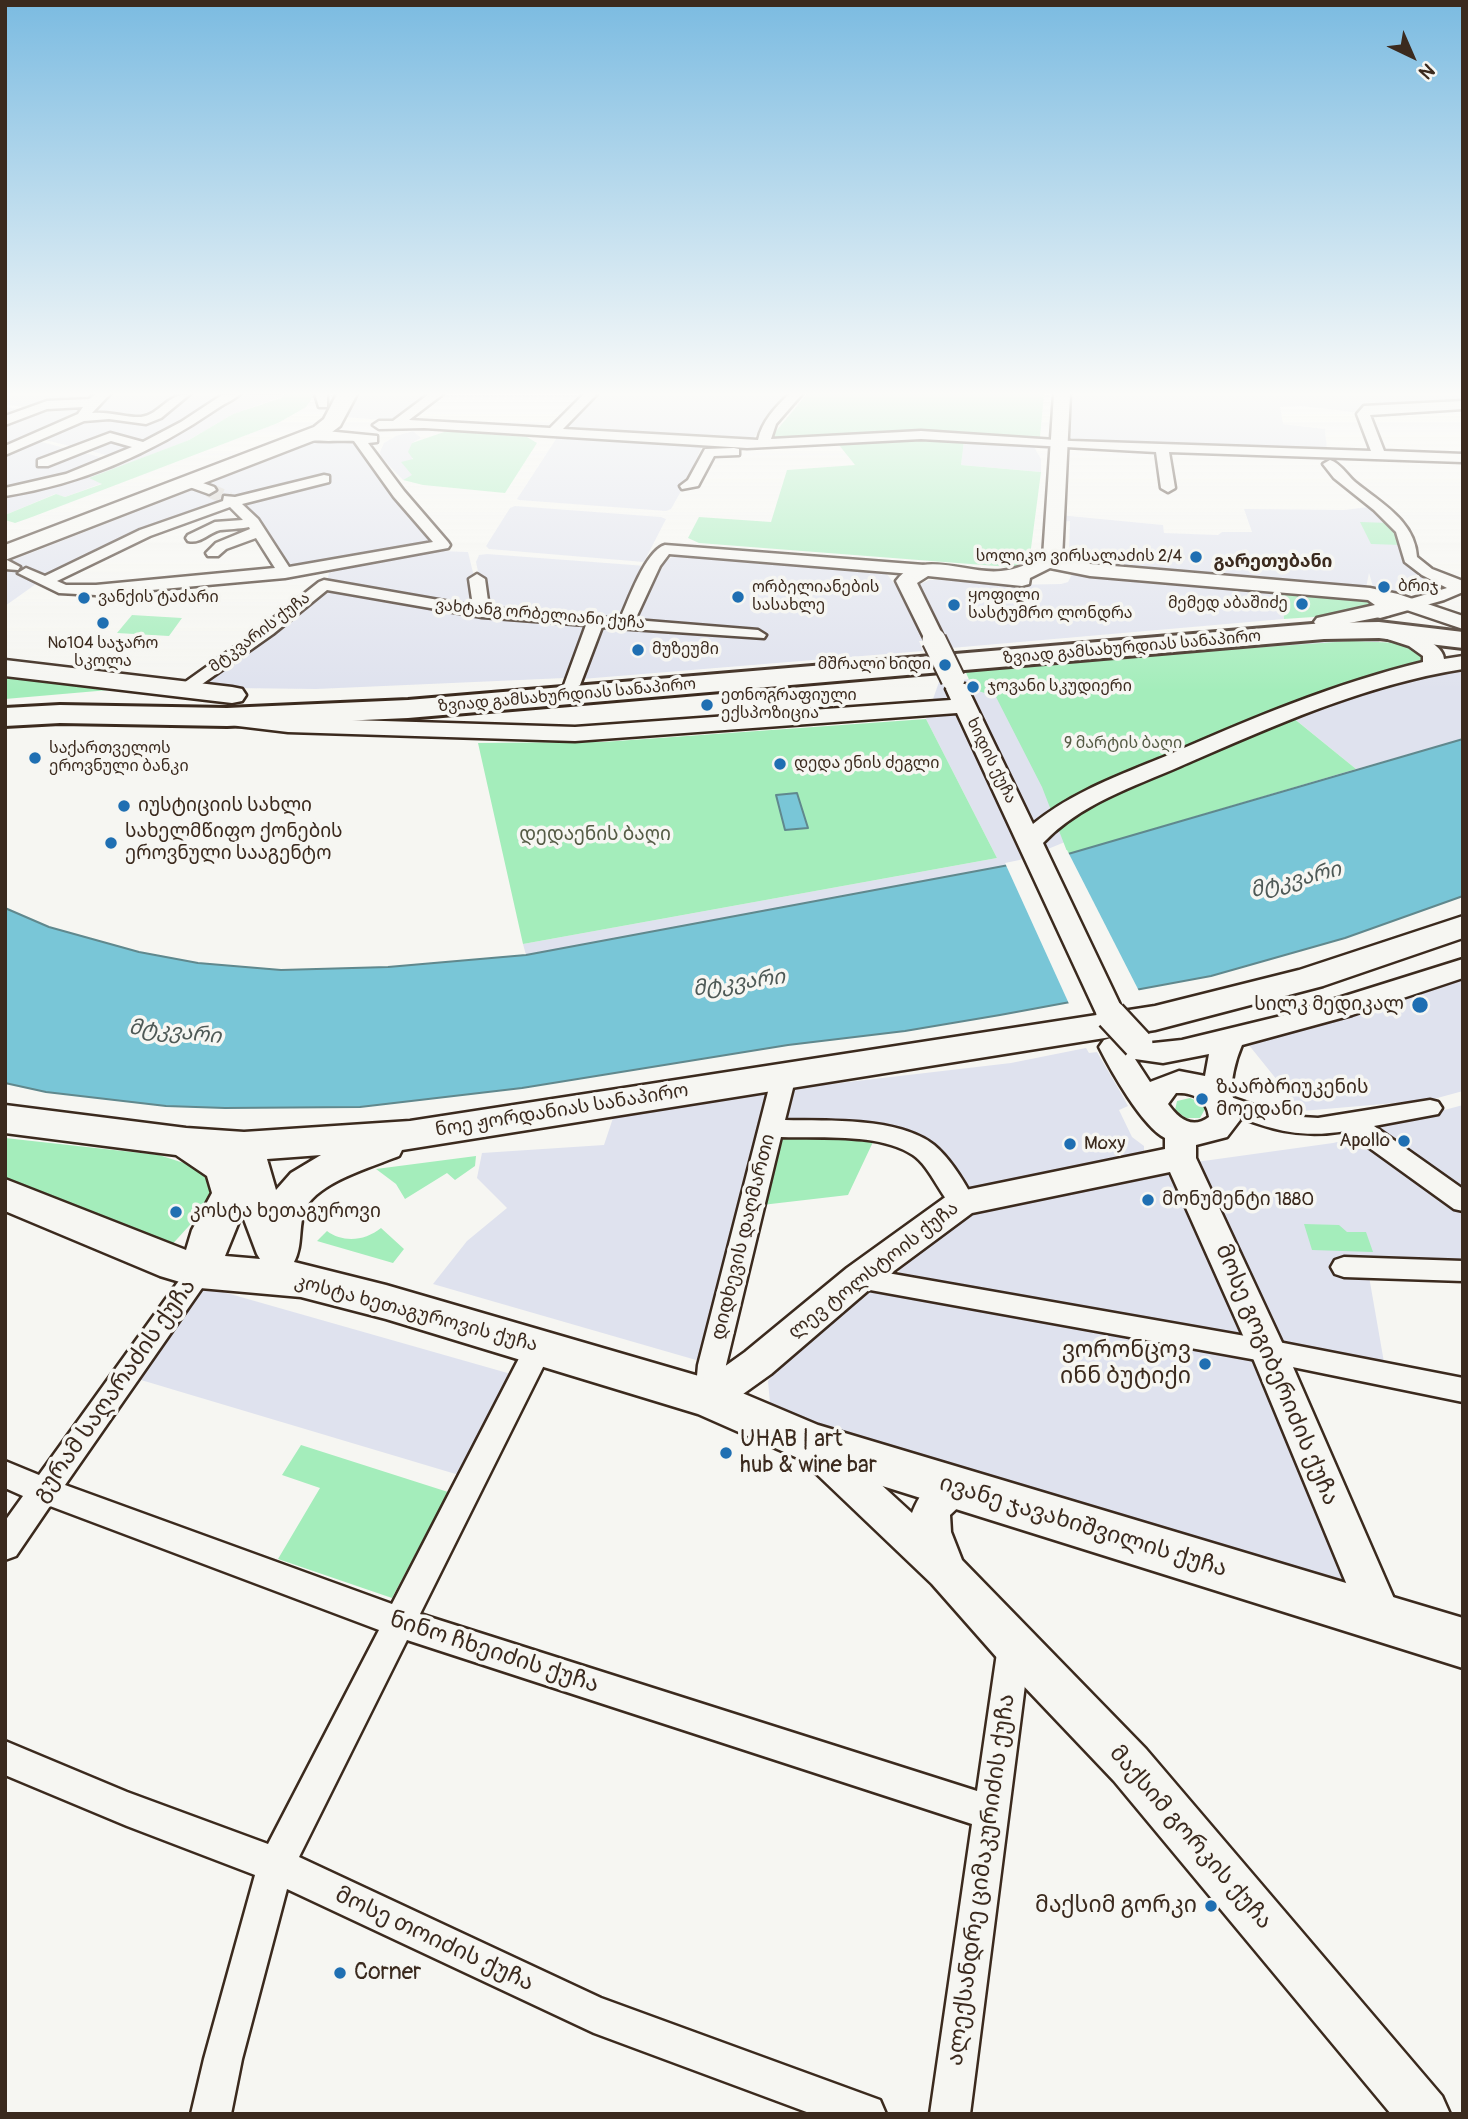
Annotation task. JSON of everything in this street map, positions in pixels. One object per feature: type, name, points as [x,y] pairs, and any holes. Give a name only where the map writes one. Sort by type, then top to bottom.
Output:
[{"type":"highway","name":"ზვიად გამსახურდიას სანაპირო","points":[[5,717],[60,714],[154,716],[229,706],[572,685],[1324,622],[1392,624],[1463,633]]},
{"type":"highway","name":"ზვიად გამსახურდიას სანაპირო","points":[[5,705],[184,694],[229,706],[442,718],[1324,631],[1379,622],[1463,639]]},
{"type":"highway","points":[[154,716],[175,708],[184,694]]},
{"type":"highway","points":[[5,727],[105,716]]},
{"type":"main road","points":[[5,539],[133,493]]},
{"type":"main road","points":[[12,564],[182,493]]},
{"type":"main road","points":[[5,668],[184,694]]},
{"type":"main road","name":"ნოე ჟორდანიას სანაპირო","points":[[5,1119],[186,1142],[244,1146],[410,1135],[784,1076],[1125,1037],[1377,958],[1463,926]]},
{"type":"main road","points":[[290,1267],[283,1216],[294,1193],[328,1170],[410,1135]]},
{"type":"main road","points":[[186,1142],[221,1166],[228,1175],[232,1192],[213,1230],[200,1270]]},
{"type":"main road","points":[[244,1146],[261,1211],[290,1267]]},
{"type":"main road","name":"კოსტა ხეთაგუროვის ქუჩა","points":[[5,1194],[160,1259],[200,1270],[290,1267],[538,1347],[709,1398]]},
{"type":"main road","name":"ივანე ჯავახიშვილის ქუჩა","points":[[709,1398],[809,1443],[1463,1643]]},
{"type":"street","points":[[44,582],[144,533],[231,500],[263,493]]},
{"type":"street","points":[[12,564],[64,590],[96,590],[285,573],[322,577],[443,545],[401,493]]},
{"type":"street","points":[[1055,569],[1057,493]]},
{"type":"street","points":[[1358,493],[1394,520],[1411,549],[1409,559],[1460,586],[1440,606],[1412,605],[1370,594]]},
{"type":"street","points":[[231,500],[256,527],[285,573]]},
{"type":"street","points":[[193,538],[220,525],[256,527]]},
{"type":"street","points":[[213,553],[256,527]]},
{"type":"street","points":[[625,622],[653,565],[664,549],[1029,581],[1055,569],[1090,570],[1370,594],[1440,606],[1463,623]]},
{"type":"street","name":"ხიდის ქუჩა","points":[[924,570],[906,581],[1029,843],[1125,1037]]},
{"type":"street","name":"ვახტანგ ორბელიანი ქუჩა","points":[[322,577],[482,612],[758,635]]},
{"type":"street","name":"მტკვარის ქუჩა","points":[[184,694],[247,646],[322,577]]},
{"type":"street","points":[[477,579],[482,612]]},
{"type":"street","points":[[1370,594],[1386,603],[1379,622]]},
{"type":"street","points":[[1324,622],[1379,622],[1412,605]]},
{"type":"street","points":[[572,685],[596,621]]},
{"type":"street","points":[[1379,622],[1434,654],[1433,666]]},
{"type":"street","points":[[1029,843],[1051,819],[1089,799],[1310,702],[1359,685],[1433,666],[1463,662]]},
{"type":"street","points":[[442,718],[575,734],[964,706]]},
{"type":"street","points":[[1003,786],[1035,803],[1055,805],[1089,799]]},
{"type":"street","points":[[1125,1037],[1167,1052],[1358,1004],[1463,968]]},
{"type":"street","points":[[1125,1037],[1180,1082],[1202,1087],[1220,1100],[1284,1124],[1318,1127],[1430,1108]]},
{"type":"street","points":[[1125,1037],[1129,1079],[1181,1145],[1215,1130],[1225,1120],[1226,1113],[1220,1100],[1221,1059],[1231,1038]]},
{"type":"street","points":[[1180,1082],[1184,1066],[1198,1045]]},
{"type":"street","name":"დიდხევის დაღმართი","points":[[709,1398],[712,1365],[784,1076]]},
{"type":"street","points":[[1152,1105],[1158,1089],[1180,1082]]},
{"type":"street","points":[[1352,1123],[1463,1202]]},
{"type":"street","points":[[771,1128],[893,1135],[914,1143],[926,1151],[963,1202]]},
{"type":"street","name":"ლევ ტოლსტოის ქუჩა","points":[[709,1398],[758,1363],[859,1278],[963,1202],[1181,1145]]},
{"type":"street","name":"მოსე გოგიბერიძის ქუჩა","points":[[1181,1145],[1381,1617]]},
{"type":"street","points":[[1344,1267],[1463,1271]]},
{"type":"street","name":"გურამ საღარაძის ქუჩა","points":[[5,1546],[200,1270]]},
{"type":"street","points":[[859,1278],[1268,1351],[1463,1390]]},
{"type":"street","points":[[211,2114],[223,2059],[276,1865],[401,1623],[538,1347]]},
{"type":"street","name":"მაქსიმ გორკის ქუჩა","points":[[809,1443],[946,1571],[1014,1646],[1130,1765],[1424,2114]]},
{"type":"street","name":"ნინო ჩხეიძის ქუჩა","points":[[5,1474],[45,1492],[401,1623],[991,1813]]},
{"type":"street","points":[[946,1571],[930,1525],[930,1510],[936,1500],[953,1487]]},
{"type":"street","name":"ალექსანდრე ციმაკურიძის ქუჩა","points":[[950,2114],[1014,1646]]},
{"type":"street","name":"მოსე თოიძის ქუჩა","points":[[5,1758],[127,1809],[276,1865],[594,2014],[866,2114]]},
{"type":"shaded area","points":[[5,493],[76,493],[65,497],[55,494],[5,515]]},
{"type":"shaded area","points":[[185,493],[393,493],[432,542],[287,568],[242,501],[195,513],[36,584],[5,606],[5,563]]},
{"type":"shaded area","points":[[521,493],[680,493],[671,509],[666,511],[517,499]]},
{"type":"shaded area","points":[[515,506],[666,519],[644,562],[489,549],[486,546],[510,508]]},
{"type":"shaded area","points":[[1369,507],[1378,511],[1401,534],[1406,559],[1403,564],[1438,578],[1435,593],[1429,595],[1374,590],[1369,573],[1366,588],[1291,583],[1062,559],[1061,551],[1069,549],[1070,521],[1062,522],[1059,515],[1163,525],[1164,533],[1218,535],[1222,532],[1252,532],[1244,509],[1344,510]]},
{"type":"shaded area","points":[[441,551],[468,552],[477,589],[477,607],[327,581],[329,573],[336,568],[385,557]]},
{"type":"shaded area","points":[[479,555],[646,566],[626,618],[618,619],[486,608],[476,562]]},
{"type":"shaded area","points":[[676,556],[886,573],[897,587],[924,641],[919,641],[923,651],[582,679],[598,625],[630,625],[661,561]]},
{"type":"shaded area","points":[[1072,574],[1281,592],[1284,619],[951,648],[947,639],[942,639],[918,585],[929,580],[1005,585],[1061,584],[1068,582]]},
{"type":"shaded area","points":[[324,588],[582,621],[584,626],[565,678],[316,689],[233,688],[204,684],[268,637]]},
{"type":"shaded area","name":"9 მარტის ბაღი","points":[[1334,636],[1375,636],[1382,646],[1278,716],[1065,842],[1006,866],[526,955],[523,944],[997,858],[926,719],[939,682],[970,679],[964,667]]},
{"type":"shaded area","points":[[1463,656],[1463,739],[1356,769],[1291,716]]},
{"type":"shaded area","points":[[1463,978],[1463,1091],[1430,1100],[1302,1111],[1248,1044]]},
{"type":"shaded area","points":[[1086,1048],[1089,1053],[1097,1052],[1121,1093],[1128,1106],[1119,1110],[1132,1137],[1144,1146],[1144,1154],[971,1194],[931,1150],[780,1124],[788,1089],[1011,1063]]},
{"type":"shaded area","points":[[771,1093],[703,1362],[433,1284],[467,1241],[507,1208],[477,1178],[482,1153],[604,1145],[614,1115]]},
{"type":"shaded area","points":[[1463,1105],[1463,1196],[1373,1132],[1377,1128]]},
{"type":"shaded area","points":[[1362,1136],[1463,1206],[1463,1269],[1367,1265],[1385,1368],[1275,1346],[1189,1163],[1333,1143]]},
{"type":"shaded area","points":[[1166,1166],[1250,1343],[900,1274],[895,1259],[963,1206]]},
{"type":"shaded area","points":[[195,1284],[511,1374],[459,1475],[131,1377]]},
{"type":"shaded area","points":[[866,1285],[1252,1359],[1263,1370],[1351,1577],[1342,1593],[789,1421],[770,1403],[768,1381],[783,1357]]},
{"type":"green space","points":[[77,493],[95,493],[15,523],[5,520],[5,515],[56,494],[65,497]]},
{"type":"green space","points":[[780,493],[1038,493],[1030,556],[1023,563],[1011,567],[699,543],[688,538],[699,517],[771,522]]},
{"type":"green space","points":[[1360,522],[1390,523],[1401,545],[1371,544]]},
{"type":"green space","points":[[1281,592],[1380,601],[1372,613],[1284,619]]},
{"type":"green space","points":[[132,615],[182,618],[169,636],[117,633]]},
{"type":"green space","name":"9 მარტის ბაღი","points":[[1351,641],[1401,643],[1430,659],[1369,679],[1292,717],[1356,769],[1068,854],[1042,787],[996,697],[973,689],[964,668]]},
{"type":"green space","points":[[5,673],[132,688],[5,699]]},
{"type":"green space","name":"დედაენის ბაღი","points":[[926,719],[997,858],[523,944],[478,743],[603,742]]},
{"type":"green space","points":[[1190,1098],[1205,1109],[1200,1118],[1186,1118],[1175,1110],[1177,1101]]},
{"type":"green space","points":[[782,1135],[873,1142],[848,1195],[762,1205]]},
{"type":"green space","points":[[5,1138],[159,1155],[190,1165],[214,1185],[218,1194],[168,1249],[5,1184]]},
{"type":"green space","points":[[476,1156],[475,1166],[455,1180],[447,1173],[405,1199],[396,1184],[376,1169]]},
{"type":"green space","points":[[1304,1224],[1339,1225],[1347,1232],[1366,1232],[1373,1252],[1312,1250]]},
{"type":"green space","points":[[381,1228],[404,1249],[393,1263],[317,1241],[327,1231],[333,1235],[354,1239],[368,1236]]},
{"type":"green space","points":[[301,1445],[448,1492],[392,1598],[278,1559],[320,1488],[282,1475]]},
{"type":"water","name":"მტკვარი","points":[[1463,739],[1463,896],[1345,938],[1211,976],[905,1031],[788,1045],[522,1088],[360,1107],[166,1106],[46,1092],[5,1083],[5,908],[49,927],[139,952],[198,963],[281,970],[388,967],[526,955],[1068,854]]},
{"type":"water","points":[[797,793],[808,828],[785,830],[776,795]]},
{"type":"pier","points":[[1067,850],[1140,993],[1070,1006],[1005,863]]},
{"type":"tunnel","points":[[215,493],[229,499]]},
{"type":"place","name":"სოლიკო ვირსალაძის 2/4","points":[[1196,557]]},
{"type":"place","name":"ბრიჯ","points":[[1384,587]]},
{"type":"place","name":"ორბელიანების სასახლე","points":[[738,597]]},
{"type":"place","name":"ვანქის ტაძარი","points":[[84,598]]},
{"type":"place","name":"მემედ აბაშიძე","points":[[1302,604]]},
{"type":"place","name":"ყოფილი სასტუმრო ლონდრა","points":[[954,605]]},
{"type":"place","name":"№104 საჯარო სკოლა","points":[[103,623]]},
{"type":"place","name":"მუზეუმი","points":[[638,650]]},
{"type":"place","name":"მშრალი ხიდი","points":[[945,665]]},
{"type":"place","name":"ჯოვანი სკუდიერი","points":[[973,687]]},
{"type":"place","name":"ეთნოგრაფიული ექსპოზიცია","points":[[707,705]]},
{"type":"place","name":"საქართველოს ეროვნული ბანკი","points":[[35,758]]},
{"type":"place","name":"დედა ენის ძეგლი","points":[[780,764]]},
{"type":"place","name":"იუსტიციის სახლი","points":[[124,806]]},
{"type":"place","name":"სახელმწიფო ქონების ეროვნული სააგენტო","points":[[111,843]]},
{"type":"place","name":"სილკ მედიკალ","points":[[1420,1005]]},
{"type":"place","name":"ზაარბრიუკენის მოედანი","points":[[1202,1099]]},
{"type":"place","name":"Apollo","points":[[1404,1141]]},
{"type":"place","name":"Moxy","points":[[1070,1144]]},
{"type":"place","name":"მონუმენტი 1880","points":[[1148,1200]]},
{"type":"place","name":"კოსტა ხეთაგუროვი","points":[[176,1212]]},
{"type":"place","name":"ვორონცოვ ინნ ბუტიქი","points":[[1205,1364]]},
{"type":"place","name":"UHAB | art hub & wine bar","points":[[726,1453]]},
{"type":"place","name":"მაქსიმ გორკი","points":[[1211,1906]]},
{"type":"place","name":"Corner","points":[[340,1973]]},
{"type":"district","name":"გარეთუბანი","points":[[1273,562]]}]
